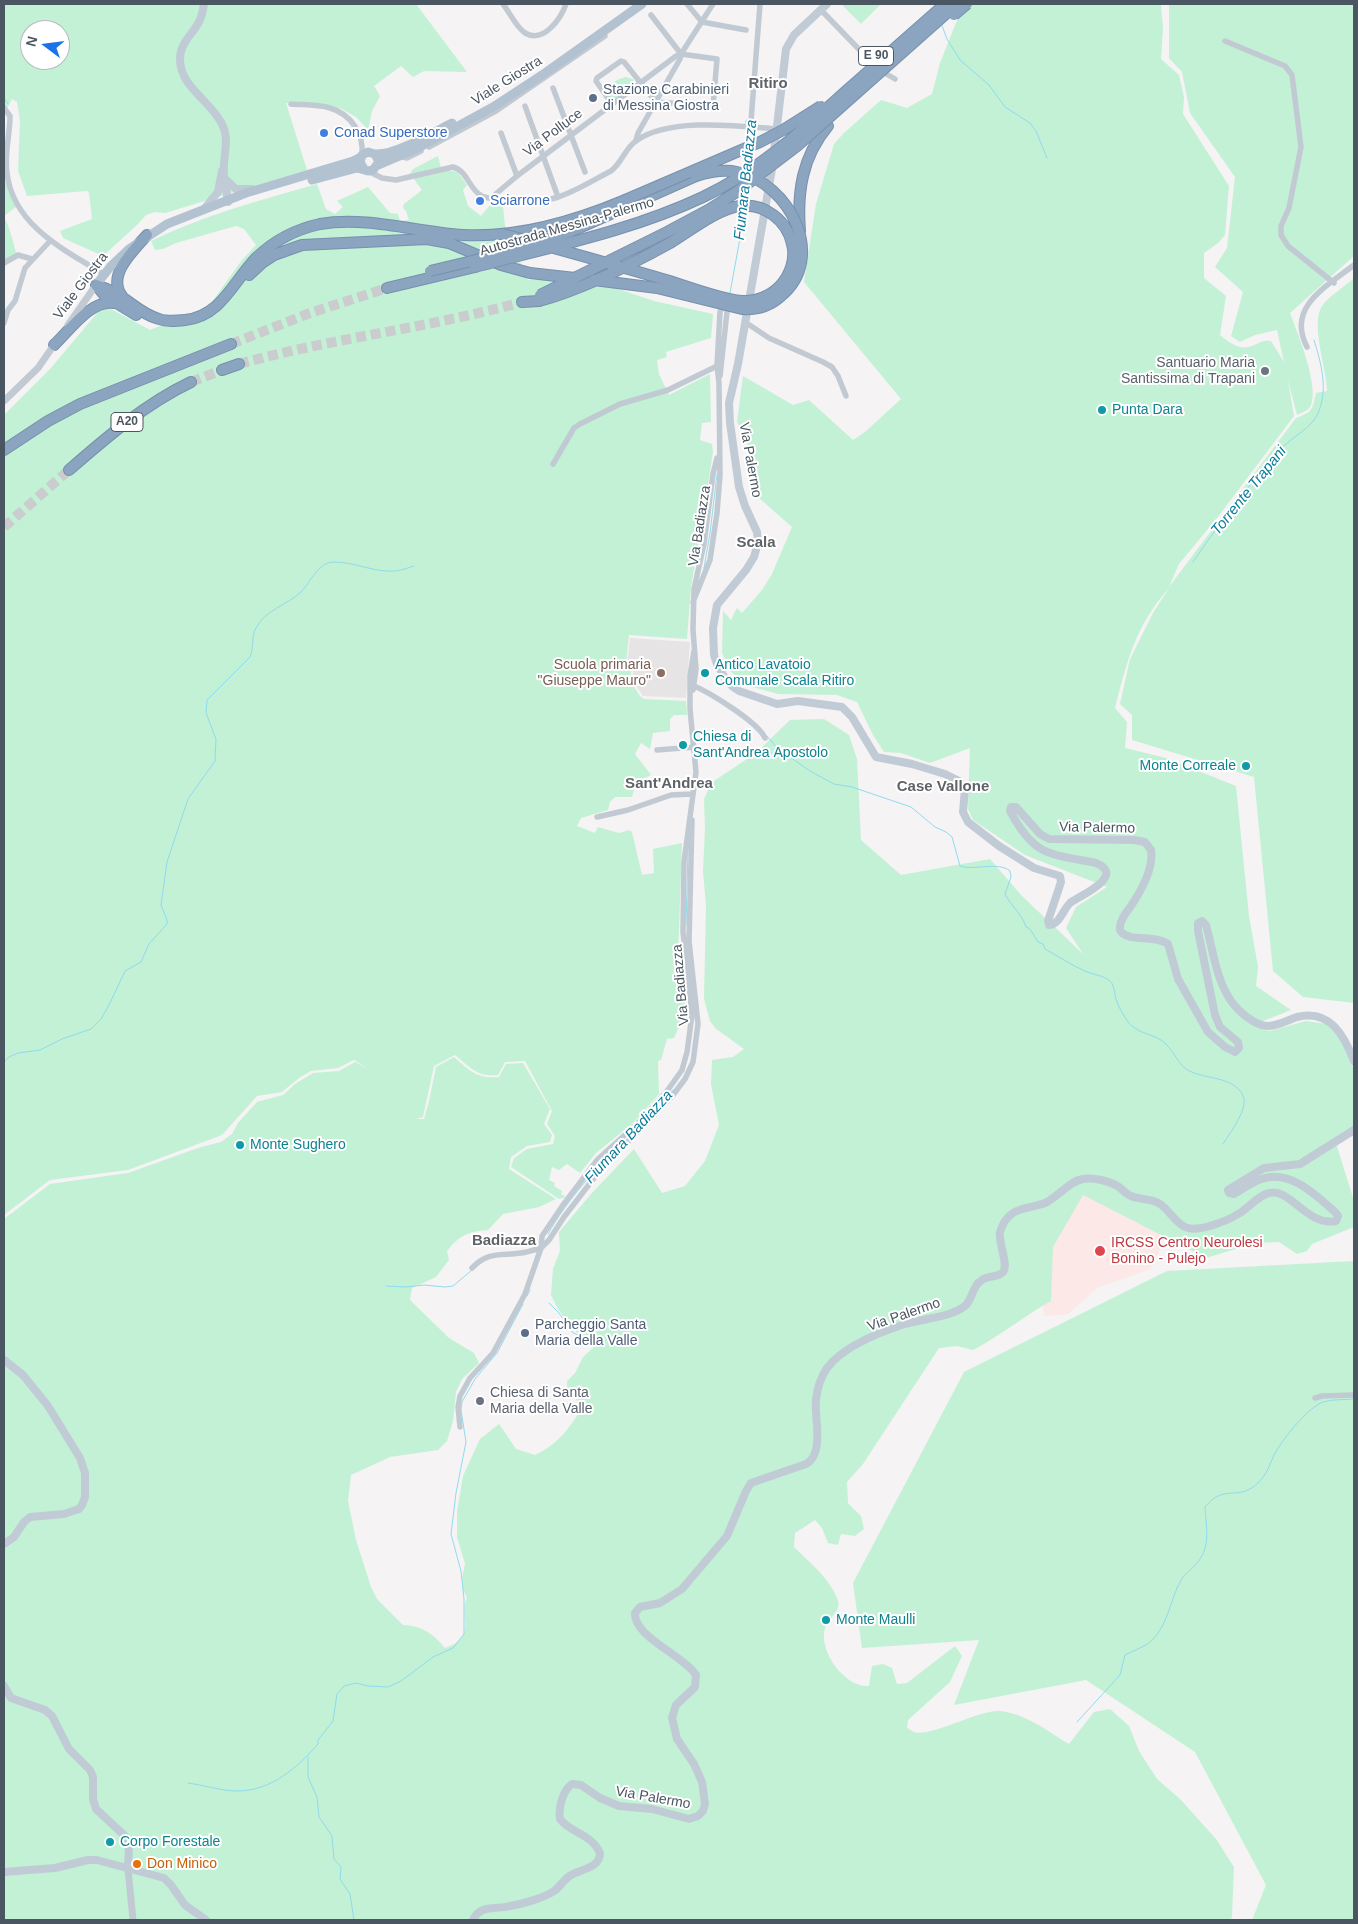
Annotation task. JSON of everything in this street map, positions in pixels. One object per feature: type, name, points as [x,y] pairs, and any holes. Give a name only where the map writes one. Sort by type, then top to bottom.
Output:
[{"type":"highway","name":"E 90","points":[[503,234],[567,221],[600,210],[760,142],[783,130],[817,109],[935,4]]},
{"type":"highway","name":"Autostrada Messina-Palermo","points":[[434,273],[475,267],[624,228],[703,197],[725,185],[791,139],[944,4]]},
{"type":"highway","points":[[538,299],[710,209],[738,191],[797,146],[957,4]]},
{"type":"highway","points":[[238,286],[257,267],[279,252],[302,245],[427,239],[454,244],[501,264],[530,273],[647,286],[733,308],[756,308],[777,300],[794,282],[802,260],[798,205],[800,185],[807,159],[818,139],[828,126],[967,4]]},
{"type":"highway","points":[[390,287],[414,278],[570,232],[696,176],[719,171],[744,174],[769,187],[792,214],[799,229],[801,239]]},
{"type":"highway","points":[[96,285],[153,324],[180,328],[196,324],[217,314],[230,303],[252,262],[268,248],[297,231],[319,224],[352,221],[461,235],[503,234],[614,264],[622,267],[631,270],[742,301],[763,298],[780,285],[791,268],[793,247],[788,231],[772,214],[757,207],[736,206],[721,212],[654,252],[622,267],[558,296],[522,302]]},
{"type":"highway","points":[[122,302],[117,286],[117,274],[147,235]]},
{"type":"highway","points":[[54,345],[94,306],[107,302],[122,302]]},
{"type":"highway","name":"A20","points":[[4,450],[48,421],[101,396],[231,344]]},
{"type":"highway","points":[[222,370],[238,364]]},
{"type":"highway","name":"A20","points":[[69,470],[111,434],[143,410],[191,382]]},
{"type":"main road","points":[[204,4],[199,22],[183,45],[181,64],[183,74],[188,82],[217,116],[223,126],[226,142],[221,193],[228,202]]},
{"type":"main road","name":"Viale Giostra","points":[[228,202],[246,193],[408,144],[481,108],[542,69],[633,4]]},
{"type":"main road","name":"Viale Giostra","points":[[96,285],[120,257],[147,235],[167,224],[228,202],[351,169],[372,168],[418,148],[493,108],[642,4]]},
{"type":"main road","name":"Via Palermo","points":[[824,7],[794,35],[787,46],[778,129],[748,306],[729,401],[739,487],[757,532],[758,543],[754,557],[743,575],[721,599],[716,608],[713,628],[714,654],[719,668],[733,687],[775,704],[798,701],[840,706],[852,717],[876,757],[920,766],[959,781],[965,789],[962,809],[966,820],[996,844],[1034,868],[1060,876],[1061,882],[1049,918],[1049,925],[1056,922],[1071,903],[1101,884],[1105,877],[1105,872],[1102,866],[1098,864],[1041,849],[1029,838],[1012,816],[1011,807],[1016,807],[1040,834],[1049,839],[1134,840],[1145,842],[1151,850],[1151,862],[1140,891],[1121,921],[1120,930],[1127,937],[1154,939],[1168,944],[1172,951],[1175,972],[1180,984],[1211,1035],[1230,1050],[1235,1052],[1239,1048],[1238,1042],[1222,1029],[1216,1019],[1198,931],[1198,924],[1202,922],[1207,927],[1225,988],[1230,999],[1238,1009],[1254,1021],[1265,1026],[1305,1016],[1328,1021],[1340,1032],[1354,1061]]},
{"type":"main road","points":[[367,155],[378,159],[372,168],[360,162],[367,155]]},
{"type":"main road","points":[[222,182],[236,189],[271,186]]},
{"type":"main road","points":[[202,210],[216,196],[222,182]]},
{"type":"main road","name":"Via Palermo","points":[[473,1920],[476,1914],[482,1910],[511,1906],[553,1892],[569,1876],[594,1865],[598,1861],[600,1853],[593,1844],[582,1834],[565,1825],[560,1819],[560,1811],[566,1791],[572,1784],[581,1785],[602,1799],[622,1807],[656,1810],[689,1819],[696,1818],[703,1811],[705,1802],[702,1782],[694,1764],[677,1740],[672,1721],[674,1707],[695,1687],[696,1675],[684,1662],[651,1639],[636,1620],[635,1613],[640,1607],[656,1604],[674,1595],[692,1578],[729,1533],[751,1483],[806,1464],[812,1460],[817,1438],[816,1397],[822,1376],[836,1359],[851,1348],[905,1324],[942,1316],[965,1305],[980,1281],[999,1275],[1004,1270],[1005,1264],[1000,1239],[1002,1227],[1010,1216],[1017,1211],[1046,1202],[1074,1182],[1082,1179],[1109,1182],[1130,1196],[1158,1202],[1181,1224],[1190,1229],[1203,1228],[1233,1217],[1261,1196],[1273,1192],[1284,1195],[1311,1216],[1328,1221],[1336,1221],[1338,1217],[1335,1212],[1311,1190],[1299,1183],[1270,1177],[1259,1180],[1234,1194],[1229,1193],[1228,1190],[1264,1168],[1300,1164],[1354,1130]]},
{"type":"main road","points":[[4,1360],[23,1375],[48,1406],[80,1458],[85,1473],[86,1494],[82,1505],[72,1512],[30,1517],[14,1538],[4,1544]]},
{"type":"main road","points":[[4,1686],[12,1698],[45,1710],[52,1716],[70,1749],[90,1770],[96,1809],[128,1841],[130,1850],[128,1869]]},
{"type":"main road","points":[[4,1872],[55,1868],[92,1860],[164,1878],[187,1908],[206,1920]]},
{"type":"street","points":[[503,4],[521,29],[528,34],[534,35],[543,33],[552,27],[566,4]]},
{"type":"street","points":[[397,156],[407,158],[496,111],[566,64],[648,4]]},
{"type":"street","points":[[687,4],[702,22],[746,30]]},
{"type":"street","points":[[372,168],[382,178],[399,179],[447,167],[455,167],[462,172],[479,194],[490,198],[525,200],[558,197],[614,169],[636,140],[681,54],[713,4]]},
{"type":"street","points":[[748,124],[751,122],[760,4]]},
{"type":"street","points":[[824,7],[878,69],[895,79]]},
{"type":"street","points":[[612,104],[596,81],[597,78],[619,61],[624,62],[656,102],[713,106],[717,59],[681,54],[651,15]]},
{"type":"street","points":[[1225,41],[1285,66],[1292,75],[1301,147],[1289,208],[1281,226],[1281,235],[1288,246],[1333,283]]},
{"type":"street","name":"Via Polluce","points":[[490,198],[641,82],[681,54]]},
{"type":"street","points":[[553,88],[585,172]]},
{"type":"street","points":[[291,104],[334,109],[355,126],[367,155]]},
{"type":"street","points":[[525,106],[558,197]]},
{"type":"street","points":[[4,108],[10,116],[10,134],[6,156],[7,174],[20,210],[50,241],[104,274]]},
{"type":"street","points":[[636,140],[654,132],[707,124],[748,124],[757,128],[778,129]]},
{"type":"street","points":[[501,133],[517,176]]},
{"type":"street","points":[[4,324],[6,309],[15,301],[24,268],[50,241]]},
{"type":"street","points":[[4,263],[18,255],[32,259]]},
{"type":"street","points":[[1307,347],[1304,323],[1307,308],[1354,266]]},
{"type":"street","name":"Viale Giostra","points":[[4,401],[38,368],[96,285]]},
{"type":"street","points":[[728,303],[748,306]]},
{"type":"street","name":"Via Badiazza","points":[[719,383],[716,366],[720,312],[728,303]]},
{"type":"street","name":"Via Badiazza","points":[[694,602],[710,560],[717,513],[720,475],[719,383],[728,303]]},
{"type":"street","points":[[744,325],[832,367],[846,396]]},
{"type":"street","points":[[553,464],[574,428],[580,424],[620,404],[668,390],[716,366]]},
{"type":"street","points":[[719,402],[729,401]]},
{"type":"street","points":[[719,411],[729,410]]},
{"type":"street","name":"Via Badiazza","points":[[460,1427],[458,1407],[460,1396],[470,1378],[493,1354],[521,1302],[530,1283],[541,1248],[542,1236],[592,1166],[636,1124],[679,1076],[687,1052],[691,1024],[691,1002],[683,932],[684,862],[696,772],[695,747],[690,713],[694,651],[694,589],[704,544],[713,474],[719,451]]},
{"type":"street","points":[[692,685],[718,699],[759,729],[764,738]]},
{"type":"street","points":[[657,750],[695,747]]},
{"type":"street","points":[[597,816],[628,810],[671,795],[693,794]]},
{"type":"street","name":"Via Badiazza","points":[[541,1248],[549,1240],[564,1217],[604,1165],[640,1131],[685,1079],[694,1057],[698,1024],[689,941],[693,830],[691,814]]},
{"type":"street","points":[[691,1024],[698,1024]]},
{"type":"street","points":[[472,1268],[485,1257],[495,1254],[520,1253],[541,1248]]},
{"type":"street","points":[[1315,1398],[1354,1395]]},
{"type":"street","points":[[128,1869],[133,1920]]},
{"type":"shaded area","name":"Scuola primaria \"Giuseppe Mauro\"","points":[[630,638],[690,642],[686,698],[643,696],[632,680],[634,666],[627,664]]},
{"type":"shaded area","name":"IRCSS Centro Neurolesi Bonino - Pulejo","points":[[1082,1187],[1158,1228],[1163,1245],[1150,1269],[1097,1288],[1068,1314],[1044,1316],[1042,1290],[1050,1203]]},
{"type":"green space","points":[[4,4],[416,4],[467,72],[424,71],[413,77],[401,66],[374,86],[380,96],[372,111],[368,130],[356,117],[340,108],[286,103],[307,170],[165,213],[155,212],[146,215],[103,256],[63,238],[60,231],[92,219],[89,193],[87,191],[27,196],[18,171],[20,121],[17,102],[12,99],[4,114]]},
{"type":"green space","points":[[841,4],[881,4],[861,24]]},
{"type":"green space","points":[[956,4],[1161,5],[1163,28],[1161,59],[1179,75],[1184,97],[1183,114],[1229,186],[1225,235],[1218,243],[1204,253],[1204,278],[1226,296],[1220,335],[1239,347],[1271,341],[1284,362],[1277,330],[1255,335],[1240,342],[1231,336],[1243,292],[1215,267],[1227,248],[1235,177],[1190,113],[1182,72],[1169,58],[1169,4],[1354,4],[1354,256],[1290,313],[1307,360],[1313,399],[1306,411],[1297,415],[1288,380],[1294,416],[1217,518],[1179,564],[1169,587],[1296,418],[1310,410],[1316,393],[1327,391],[1318,335],[1319,314],[1322,306],[1332,295],[1354,278],[1354,1003],[1303,997],[1273,971],[1254,777],[1132,740],[1132,715],[1120,704],[1130,659],[1153,613],[1169,588],[1148,616],[1134,644],[1115,708],[1127,722],[1125,748],[1166,758],[1236,786],[1249,916],[1258,967],[1256,986],[1291,1010],[1253,1025],[1270,1031],[1306,1021],[1327,1024],[1339,1036],[1354,1069],[1354,1126],[1335,1140],[1354,1201],[1354,1227],[1312,1244],[1307,1251],[1297,1254],[1279,1242],[1255,1243],[1206,1258],[1083,1195],[1053,1247],[1051,1301],[973,1350],[957,1346],[939,1348],[863,1464],[847,1482],[848,1503],[861,1516],[864,1529],[855,1536],[841,1534],[838,1545],[828,1543],[822,1528],[815,1520],[795,1533],[794,1547],[819,1571],[835,1593],[838,1608],[825,1628],[824,1637],[826,1647],[835,1666],[851,1681],[869,1686],[872,1666],[883,1664],[892,1668],[897,1684],[907,1683],[955,1646],[962,1656],[950,1682],[908,1720],[907,1728],[913,1732],[931,1731],[979,1715],[999,1711],[1009,1712],[1027,1719],[1069,1744],[1094,1712],[1110,1709],[1129,1726],[1139,1751],[1157,1779],[1181,1800],[1216,1839],[1234,1867],[1232,1917],[1230,1920],[4,1920],[4,1219],[50,1184],[128,1173],[201,1147],[221,1142],[232,1134],[238,1123],[257,1102],[283,1095],[295,1084],[313,1073],[339,1071],[355,1062],[368,1069],[354,1060],[338,1068],[311,1071],[282,1092],[257,1096],[222,1135],[128,1170],[50,1180],[4,1215],[4,415],[50,369],[98,312],[107,307],[150,330],[209,306],[242,260],[256,245],[244,229],[236,226],[176,243],[163,249],[155,250],[151,241],[191,223],[317,184],[326,209],[335,214],[343,207],[337,201],[368,187],[390,213],[398,214],[400,221],[409,220],[403,208],[404,204],[422,190],[410,174],[413,169],[438,156],[442,172],[454,171],[462,177],[467,185],[463,190],[468,206],[481,216],[490,205],[503,206],[505,226],[528,280],[545,279],[609,286],[654,301],[713,314],[711,338],[666,352],[667,357],[657,360],[659,374],[669,395],[710,374],[711,422],[702,423],[700,440],[712,444],[713,452],[691,587],[687,639],[629,635],[626,663],[632,667],[630,680],[640,696],[644,699],[686,701],[687,715],[674,715],[670,719],[670,731],[653,733],[650,749],[641,743],[635,754],[651,775],[636,782],[632,797],[615,797],[610,802],[608,810],[581,818],[577,826],[595,833],[598,827],[619,833],[629,830],[632,832],[642,875],[654,873],[653,849],[682,843],[678,958],[686,1010],[674,1038],[667,1039],[661,1060],[658,1061],[659,1094],[633,1123],[596,1153],[580,1173],[567,1164],[559,1170],[552,1167],[549,1180],[555,1183],[554,1186],[562,1191],[561,1194],[566,1197],[559,1199],[511,1167],[514,1158],[527,1149],[553,1144],[555,1136],[547,1124],[552,1111],[525,1061],[505,1062],[498,1075],[479,1073],[455,1055],[434,1066],[423,1117],[416,1119],[424,1119],[436,1067],[454,1057],[474,1073],[485,1077],[499,1077],[506,1064],[523,1063],[550,1109],[544,1124],[552,1135],[550,1142],[527,1146],[511,1157],[509,1169],[556,1199],[539,1207],[503,1214],[488,1230],[464,1235],[447,1251],[449,1260],[436,1277],[412,1288],[410,1300],[449,1338],[474,1353],[479,1363],[462,1379],[456,1392],[453,1421],[447,1441],[438,1450],[390,1457],[351,1475],[348,1501],[356,1540],[371,1587],[377,1599],[403,1625],[409,1625],[426,1631],[445,1648],[462,1638],[465,1632],[465,1605],[467,1598],[463,1589],[462,1578],[465,1564],[457,1537],[457,1512],[463,1476],[480,1439],[499,1424],[516,1449],[535,1455],[551,1446],[568,1429],[583,1407],[567,1390],[567,1381],[575,1373],[583,1357],[594,1347],[582,1338],[568,1323],[551,1295],[553,1269],[560,1251],[559,1232],[591,1194],[634,1149],[662,1193],[685,1186],[705,1161],[719,1125],[711,1084],[712,1060],[733,1057],[744,1049],[715,1028],[710,1021],[704,999],[706,905],[703,872],[704,799],[711,783],[756,753],[790,720],[824,719],[849,735],[857,759],[861,840],[901,875],[990,859],[1021,895],[1083,954],[1066,928],[1076,907],[1107,887],[1025,855],[973,820],[968,809],[970,748],[930,763],[901,753],[884,752],[873,735],[857,702],[837,695],[778,694],[746,685],[730,671],[722,653],[723,611],[731,620],[737,608],[742,613],[762,590],[772,574],[792,527],[751,491],[757,466],[737,422],[743,376],[793,405],[809,400],[853,440],[865,432],[901,399],[804,282],[816,204],[834,144],[881,100],[907,108],[932,94],[940,63],[960,13]]},
{"type":"green space","points":[[626,77],[633,79],[634,84],[616,99],[610,97],[611,86],[618,79]]},
{"type":"green space","points":[[4,176],[16,207],[4,216]]},
{"type":"green space","points":[[4,217],[10,230],[16,253],[4,261]]},
{"type":"green space","points":[[1354,1261],[1354,1920],[1252,1920],[1266,1885],[1195,1752],[1086,1680],[954,1705],[979,1640],[862,1648],[853,1583],[964,1372],[1167,1271]]},
{"type":"waterway","points":[[941,23],[947,39],[960,60],[989,85],[1005,107],[1030,123],[1036,131],[1047,158]]},
{"type":"waterway","points":[[4,98],[8,104]]},
{"type":"waterway","name":"Fiumara Badiazza","points":[[752,140],[753,129]]},
{"type":"waterway","name":"Fiumara Badiazza","points":[[750,165],[751,152]]},
{"type":"waterway","name":"Fiumara Badiazza","points":[[746,202],[747,189]]},
{"type":"waterway","name":"Fiumara Badiazza","points":[[730,293],[745,211]]},
{"type":"waterway","name":"Torrente Trapani","points":[[1193,562],[1234,505],[1267,464],[1316,417],[1322,402],[1323,384],[1321,366],[1314,340]]},
{"type":"waterway","name":"Fiumara Badiazza","points":[[704,568],[717,474]]},
{"type":"waterway","points":[[4,1062],[9,1057],[18,1053],[40,1050],[62,1039],[91,1029],[101,1019],[125,971],[141,962],[149,944],[167,924],[161,905],[167,862],[188,799],[215,761],[216,739],[206,713],[207,700],[250,657],[254,631],[260,622],[271,612],[301,592],[319,569],[328,563],[342,562],[388,571],[398,571],[414,566]]},
{"type":"waterway","points":[[767,736],[777,748],[810,771],[834,784],[852,787],[911,807],[935,827],[952,837],[960,866],[993,866],[1010,871],[1011,877],[1005,894],[1026,927],[1030,929],[1038,942],[1043,944],[1045,949],[1080,969],[1110,981],[1113,985],[1118,1004],[1128,1022],[1135,1028],[1165,1043],[1186,1069],[1233,1084],[1239,1089],[1244,1101],[1241,1114],[1223,1144]]},
{"type":"waterway","name":"Fiumara Badiazza","points":[[686,925],[688,852]]},
{"type":"waterway","name":"Fiumara Badiazza","points":[[664,1100],[673,1090]]},
{"type":"waterway","name":"Fiumara Badiazza","points":[[548,1234],[555,1221],[584,1184],[627,1139]]},
{"type":"waterway","points":[[386,1286],[453,1286],[472,1270]]},
{"type":"waterway","name":"Fiumara Badiazza","points":[[527,1296],[530,1290]]},
{"type":"waterway","points":[[549,1303],[559,1313],[572,1332],[587,1340]]},
{"type":"waterway","name":"Fiumara Badiazza","points":[[188,1783],[237,1791],[261,1787],[282,1777],[318,1744],[318,1740],[333,1721],[337,1694],[344,1686],[356,1683],[388,1687],[401,1681],[433,1657],[453,1648],[464,1634],[464,1599],[461,1571],[451,1534],[456,1493],[466,1442],[461,1410],[462,1402],[475,1379],[497,1353],[523,1304]]},
{"type":"waterway","points":[[1077,1722],[1120,1675],[1125,1655],[1149,1643],[1160,1630],[1182,1579],[1198,1562],[1205,1549],[1207,1536],[1205,1507],[1218,1496],[1247,1491],[1257,1484],[1266,1473],[1274,1455],[1289,1433],[1317,1405],[1327,1401],[1354,1399]]},
{"type":"waterway","points":[[308,1757],[308,1777],[317,1797],[319,1817],[332,1836],[334,1859],[341,1867],[340,1879],[350,1894],[354,1920]]},
{"type":"tunnel","points":[[231,344],[310,313],[387,288]]},
{"type":"tunnel","points":[[239,364],[309,347],[452,319],[522,302]]},
{"type":"tunnel","points":[[191,382],[222,370]]},
{"type":"tunnel","points":[[4,527],[69,470]]},
{"type":"place","name":"Stazione Carabinieri di Messina Giostra","points":[[593,98]]},
{"type":"place","name":"Conad Superstore","points":[[324,133]]},
{"type":"place","name":"Sciarrone","points":[[480,201]]},
{"type":"place","name":"Santuario Maria Santissima di Trapani","points":[[1265,371]]},
{"type":"place","name":"Punta Dara","points":[[1102,410]]},
{"type":"place","name":"Scuola primaria \"Giuseppe Mauro\"","points":[[661,673]]},
{"type":"place","name":"Antico Lavatoio Comunale Scala Ritiro","points":[[705,673]]},
{"type":"place","name":"Chiesa di Sant'Andrea Apostolo","points":[[683,745]]},
{"type":"place","name":"Monte Correale","points":[[1246,766]]},
{"type":"place","name":"Monte Sughero","points":[[240,1145]]},
{"type":"place","name":"IRCSS Centro Neurolesi Bonino - Pulejo","points":[[1100,1251]]},
{"type":"place","name":"Parcheggio Santa Maria della Valle","points":[[525,1333]]},
{"type":"place","name":"Chiesa di Santa Maria della Valle","points":[[480,1401]]},
{"type":"place","name":"Monte Maulli","points":[[826,1620]]},
{"type":"place","name":"Corpo Forestale","points":[[110,1842]]},
{"type":"place","name":"Don Minico","points":[[137,1864]]},
{"type":"district","name":"Ritiro","points":[[768,84]]},
{"type":"district","name":"Scala","points":[[756,543]]},
{"type":"district","name":"Sant'Andrea","points":[[669,784]]},
{"type":"district","name":"Case Vallone","points":[[943,787]]},
{"type":"district","name":"Badiazza","points":[[504,1241]]}]
